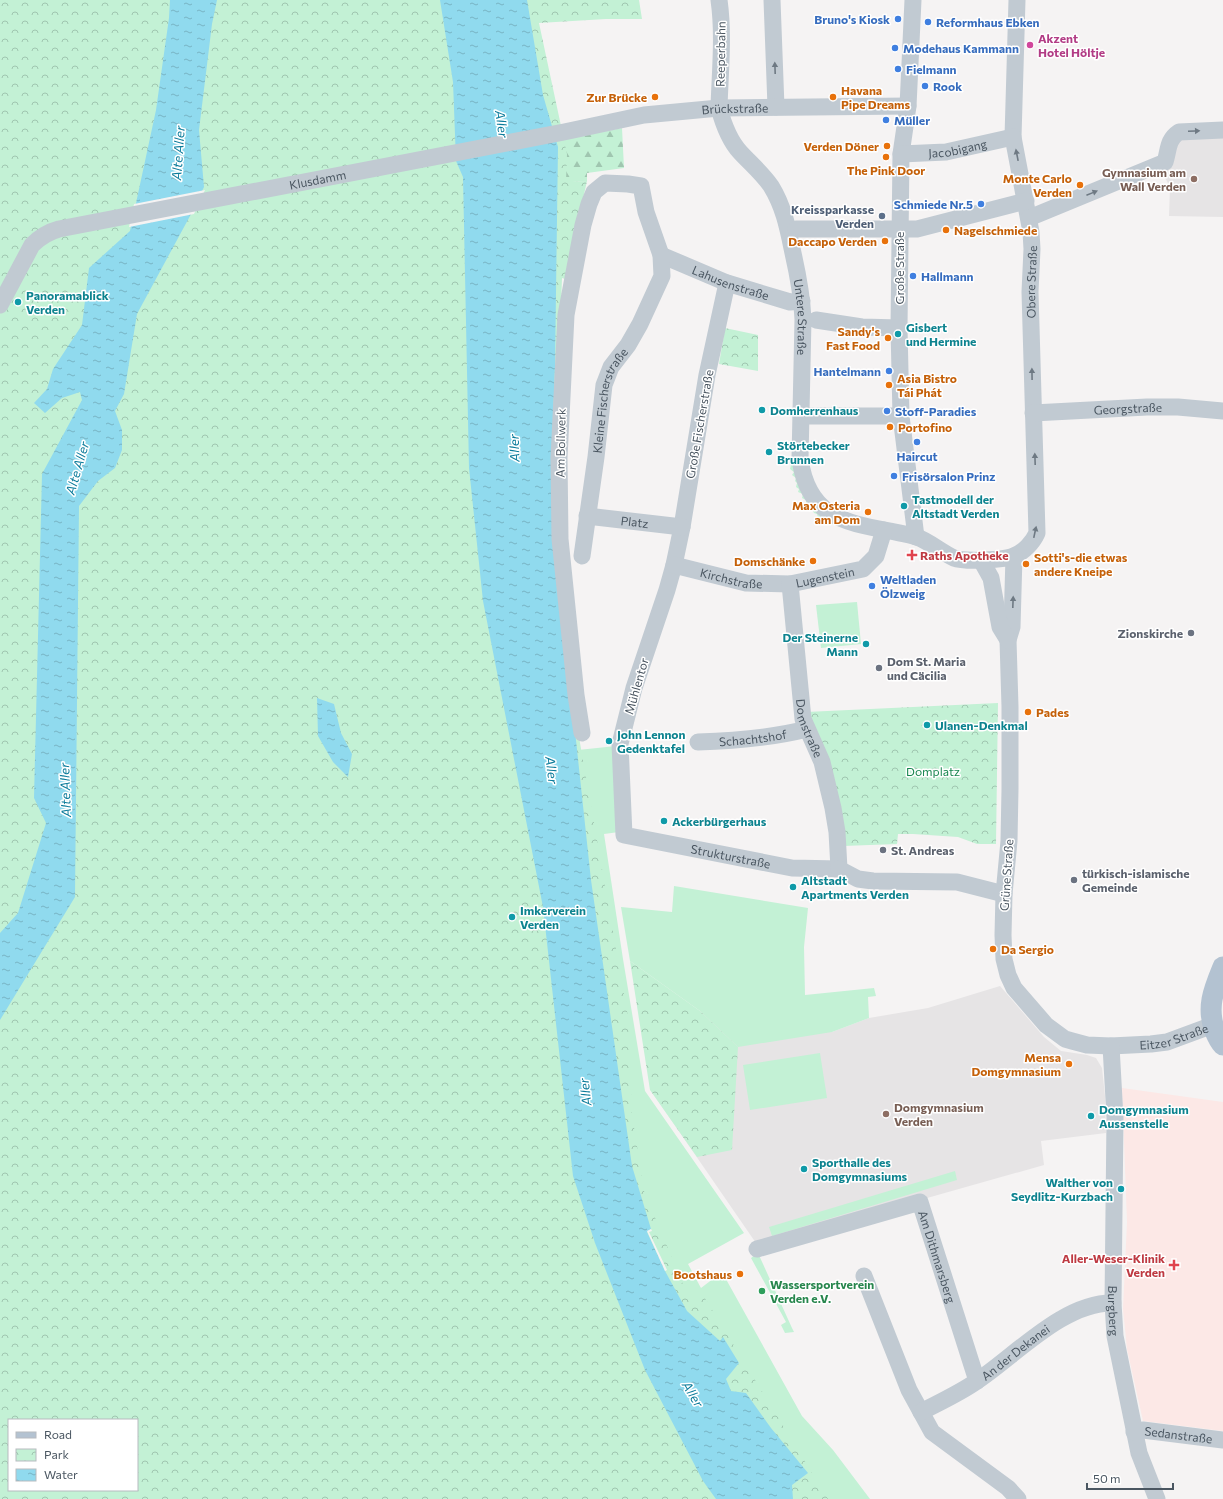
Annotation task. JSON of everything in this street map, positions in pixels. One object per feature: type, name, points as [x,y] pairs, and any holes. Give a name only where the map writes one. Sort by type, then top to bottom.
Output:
[{"type":"main road","points":[[1213,1025],[1210,1016],[1211,1003],[1223,967]]},
{"type":"main road","name":"Eitzer Straße","points":[[1213,1025],[1223,1045]]},
{"type":"street","name":"Reeperbahn","points":[[719,0],[721,32],[719,108]]},
{"type":"street","points":[[772,0],[776,107]]},
{"type":"street","name":"Große Straße","points":[[913,0],[908,106],[901,154],[899,328],[901,416],[916,537]]},
{"type":"street","name":"Obere Straße","points":[[1014,556],[1030,544],[1037,533],[1030,292],[1032,249],[1030,218],[1013,137],[1017,0]]},
{"type":"street","name":"Brückstraße","points":[[564,132],[644,115],[719,108],[908,106]]},
{"type":"street","name":"Untere Straße","points":[[719,108],[726,130],[739,151],[755,166],[770,185],[784,212],[802,301],[803,345],[800,459],[804,481],[817,501],[826,511],[835,517],[884,530]]},
{"type":"street","points":[[1030,218],[1165,162],[1169,143],[1173,136],[1179,132],[1223,130]]},
{"type":"street","name":"Klusdamm","points":[[0,305],[32,245],[48,232],[70,226],[564,132]]},
{"type":"street","name":"Jacobigang","points":[[901,154],[946,152],[1013,137]]},
{"type":"street","name":"Am Bollwerk","points":[[582,733],[576,695],[560,539],[559,458],[566,315],[583,225],[594,192],[605,183],[628,184]]},
{"type":"street","name":"Kleine Fischerstraße","points":[[582,556],[596,457],[604,385],[611,367],[628,345],[640,324],[662,276],[661,255],[646,212],[641,186],[628,184]]},
{"type":"street","points":[[796,229],[917,228],[1026,201]]},
{"type":"street","name":"Lahusenstraße","points":[[661,255],[727,283],[790,302],[802,301]]},
{"type":"street","name":"Große Fischerstraße","points":[[674,565],[682,527],[707,375],[727,283]]},
{"type":"street","points":[[816,320],[862,327],[899,328]]},
{"type":"street","name":"Georgstraße","points":[[1033,413],[1147,407],[1178,407],[1223,411]]},
{"type":"street","points":[[801,416],[901,416]]},
{"type":"street","name":"Platz","points":[[587,516],[682,527]]},
{"type":"street","points":[[884,530],[916,537],[928,542],[953,557],[981,560],[1014,556],[1012,627],[1008,640]]},
{"type":"street","name":"Lugenstein","points":[[790,584],[863,569],[876,556],[884,530]]},
{"type":"street","points":[[981,560],[991,578],[1000,627],[1008,640]]},
{"type":"street","name":"Kirchstraße","points":[[674,565],[746,583],[790,584]]},
{"type":"street","name":"Mühlentor","points":[[624,835],[620,744],[634,688],[674,565]]},
{"type":"street","name":"Domstraße","points":[[790,584],[803,719],[822,762],[837,832],[839,869]]},
{"type":"street","name":"Grüne Straße","points":[[1008,640],[1010,789],[1009,841],[1004,894],[1003,935],[1004,958],[1008,975],[1014,988],[1046,1025],[1065,1038],[1087,1045],[1111,1046]]},
{"type":"street","name":"Schachtshof","points":[[698,742],[755,739],[807,729]]},
{"type":"street","name":"Strukturstraße","points":[[624,835],[792,868],[839,869]]},
{"type":"street","points":[[839,869],[858,878],[873,881],[957,882],[1004,894]]},
{"type":"street","name":"Eitzer Straße","points":[[1111,1046],[1143,1045],[1167,1042],[1213,1025]]},
{"type":"street","name":"Burgberg","points":[[1111,1046],[1115,1118],[1113,1303],[1115,1336],[1139,1453],[1157,1499]]},
{"type":"street","name":"Am Dithmarsberg","points":[[757,1249],[920,1202],[977,1381]]},
{"type":"street","points":[[864,1276],[909,1390],[932,1432],[1008,1488],[1018,1499]]},
{"type":"street","name":"An der Dekanei","points":[[922,1412],[977,1381],[1062,1318],[1081,1309],[1105,1303],[1113,1303]]},
{"type":"street","name":"Sedanstraße","points":[[1134,1432],[1143,1430],[1223,1440]]},
{"type":"shaded area","name":"Gymnasium am Wall Verden","points":[[1223,135],[1223,217],[1169,216],[1170,187],[1161,170],[1179,137]]},
{"type":"shaded area","name":"Domgymnasium Verden","points":[[1000,986],[1044,1037],[1061,1051],[1096,1058],[1102,1068],[1105,1096],[1106,1133],[1041,1141],[1044,1165],[758,1246],[654,1095],[700,1011],[832,1032],[869,1018],[928,1008]]},
{"type":"shaded area","name":"Aller-Weser-Klinik Verden","points":[[1122,1088],[1223,1102],[1223,1431],[1143,1421],[1127,1349],[1123,1309],[1127,1222]]},
{"type":"green space","points":[[0,0],[639,0],[642,19],[606,19],[539,23],[567,154],[566,182],[587,181],[565,279],[562,278],[555,469],[565,609],[580,743],[628,1017],[632,1114],[644,1191],[687,1294],[703,1295],[828,1499],[0,1499]]},
{"type":"green space","points":[[622,128],[624,168],[587,173],[587,181],[558,183],[556,141]]},
{"type":"green space","points":[[725,328],[758,335],[758,371],[719,364]]},
{"type":"green space","points":[[793,459],[822,516],[818,518],[817,514],[809,508],[809,504],[806,503],[806,500],[802,498],[803,494],[798,492],[799,489],[796,487],[797,483],[795,481],[796,478],[792,475],[794,472],[790,469],[791,465],[788,462]]},
{"type":"green space","points":[[857,602],[861,644],[821,648],[816,605]]},
{"type":"green space","name":"Domplatz","points":[[998,703],[996,844],[977,844],[958,837],[898,834],[897,844],[843,846],[806,712]]},
{"type":"green space","points":[[616,746],[619,832],[604,834],[645,1091],[744,1233],[688,1264],[701,1288],[722,1272],[802,1416],[833,1450],[870,1499],[794,1499],[694,1318],[632,1166],[578,750]]},
{"type":"green space","points":[[674,886],[808,908],[804,947],[805,995],[874,988],[876,996],[868,997],[869,1018],[832,1032],[738,1047],[700,1011],[630,961],[621,907],[672,912]]},
{"type":"green space","points":[[630,961],[700,1011],[738,1047],[732,1150],[697,1157],[650,1090]]},
{"type":"green space","points":[[820,1053],[827,1098],[750,1110],[743,1065]]},
{"type":"green space","points":[[955,1171],[957,1180],[772,1236],[769,1227]]},
{"type":"green space","points":[[758,1253],[794,1332],[785,1333],[781,1325],[786,1322],[751,1258]]},
{"type":"water","name":"Alte Aller","points":[[170,0],[217,0],[212,24],[199,130],[204,187],[137,314],[124,394],[115,411],[122,430],[122,450],[115,468],[98,481],[79,506],[75,897],[0,1020],[0,933],[18,913],[46,823],[34,798],[42,474],[82,400],[80,392],[62,398],[45,413],[34,403],[47,389],[53,369],[82,325],[89,268],[130,231],[156,110],[169,18]]},
{"type":"water","name":"Aller","points":[[440,0],[527,0],[543,95],[558,147],[555,366],[552,450],[572,703],[591,880],[632,1166],[651,1229],[647,1232],[665,1271],[687,1311],[720,1341],[723,1337],[739,1363],[726,1379],[731,1391],[746,1393],[771,1428],[808,1473],[792,1485],[793,1499],[716,1499],[703,1481],[645,1370],[595,1243],[573,1176],[543,907],[483,601],[469,468],[463,177],[456,161],[453,82]]},
{"type":"water","points":[[317,698],[334,704],[341,733],[352,754],[348,777],[333,762],[318,736]]},
{"type":"pier","points":[[205,190],[194,214],[129,227],[134,204]]},
{"type":"pier","points":[[651,1229],[652,1231],[649,1232],[667,1270],[665,1271],[647,1231]]},
{"type":"place","name":"Bruno's Kiosk","points":[[898,19]]},
{"type":"place","name":"Reformhaus Ebken","points":[[928,22]]},
{"type":"place","name":"Akzent Hotel Höltje","points":[[1030,45]]},
{"type":"place","name":"Modehaus Kammann","points":[[895,48]]},
{"type":"place","name":"Fielmann","points":[[898,69]]},
{"type":"place","name":"Rook","points":[[925,86]]},
{"type":"place","name":"Zur Brücke","points":[[655,97]]},
{"type":"place","name":"Havana Pipe Dreams","points":[[833,97]]},
{"type":"place","name":"Müller","points":[[886,120]]},
{"type":"place","name":"Verden Döner","points":[[887,146]]},
{"type":"place","name":"The Pink Door","points":[[886,157]]},
{"type":"place","name":"Gymnasium am Wall Verden","points":[[1194,179]]},
{"type":"place","name":"Monte Carlo Verden","points":[[1080,185]]},
{"type":"place","name":"Schmiede Nr.5","points":[[981,204]]},
{"type":"place","name":"Kreissparkasse Verden","points":[[882,216]]},
{"type":"place","name":"Nagelschmiede","points":[[946,230]]},
{"type":"place","name":"Daccapo Verden","points":[[885,241]]},
{"type":"place","name":"Hallmann","points":[[913,276]]},
{"type":"place","name":"Panoramablick Verden","points":[[18,302]]},
{"type":"place","name":"Gisbert und Hermine","points":[[898,334]]},
{"type":"place","name":"Sandy's Fast Food","points":[[888,338]]},
{"type":"place","name":"Hantelmann","points":[[889,371]]},
{"type":"place","name":"Asia Bistro Tái Phát","points":[[889,385]]},
{"type":"place","name":"Domherrenhaus","points":[[762,410]]},
{"type":"place","name":"Stoff-Paradies","points":[[887,411]]},
{"type":"place","name":"Portofino","points":[[890,427]]},
{"type":"place","name":"Haircut","points":[[917,442]]},
{"type":"place","name":"Störtebecker Brunnen","points":[[769,452]]},
{"type":"place","name":"Frisörsalon Prinz","points":[[894,476]]},
{"type":"place","name":"Tastmodell der Altstadt Verden","points":[[904,506]]},
{"type":"place","name":"Max Osteria am Dom","points":[[868,512]]},
{"type":"place","name":"Raths Apotheke","points":[[912,555]]},
{"type":"place","name":"Domschänke","points":[[813,561]]},
{"type":"place","name":"Sotti's-die etwas andere Kneipe","points":[[1026,564]]},
{"type":"place","name":"Weltladen Ölzweig","points":[[872,586]]},
{"type":"place","name":"Zionskirche","points":[[1191,633]]},
{"type":"place","name":"Der Steinerne Mann","points":[[866,644]]},
{"type":"place","name":"Dom St. Maria und Cäcilia","points":[[879,668]]},
{"type":"place","name":"Pades","points":[[1028,712]]},
{"type":"place","name":"Ulanen-Denkmal","points":[[927,725]]},
{"type":"place","name":"John Lennon Gedenktafel","points":[[609,741]]},
{"type":"place","name":"Ackerbürgerhaus","points":[[664,821]]},
{"type":"place","name":"St. Andreas","points":[[883,850]]},
{"type":"place","name":"türkisch-islamische Gemeinde","points":[[1074,880]]},
{"type":"place","name":"Altstadt Apartments Verden","points":[[793,887]]},
{"type":"place","name":"Imkerverein Verden","points":[[512,917]]},
{"type":"place","name":"Da Sergio","points":[[993,949]]},
{"type":"place","name":"Mensa Domgymnasium","points":[[1069,1064]]},
{"type":"place","name":"Domgymnasium Verden","points":[[886,1114]]},
{"type":"place","name":"Domgymnasium Aussenstelle","points":[[1091,1116]]},
{"type":"place","name":"Sporthalle des Domgymnasiums","points":[[804,1169]]},
{"type":"place","name":"Walther von Seydlitz-Kurzbach","points":[[1121,1189]]},
{"type":"place","name":"Aller-Weser-Klinik Verden","points":[[1174,1265]]},
{"type":"place","name":"Bootshaus","points":[[740,1274]]},
{"type":"place","name":"Wassersportverein Verden e.V.","points":[[762,1291]]}]
